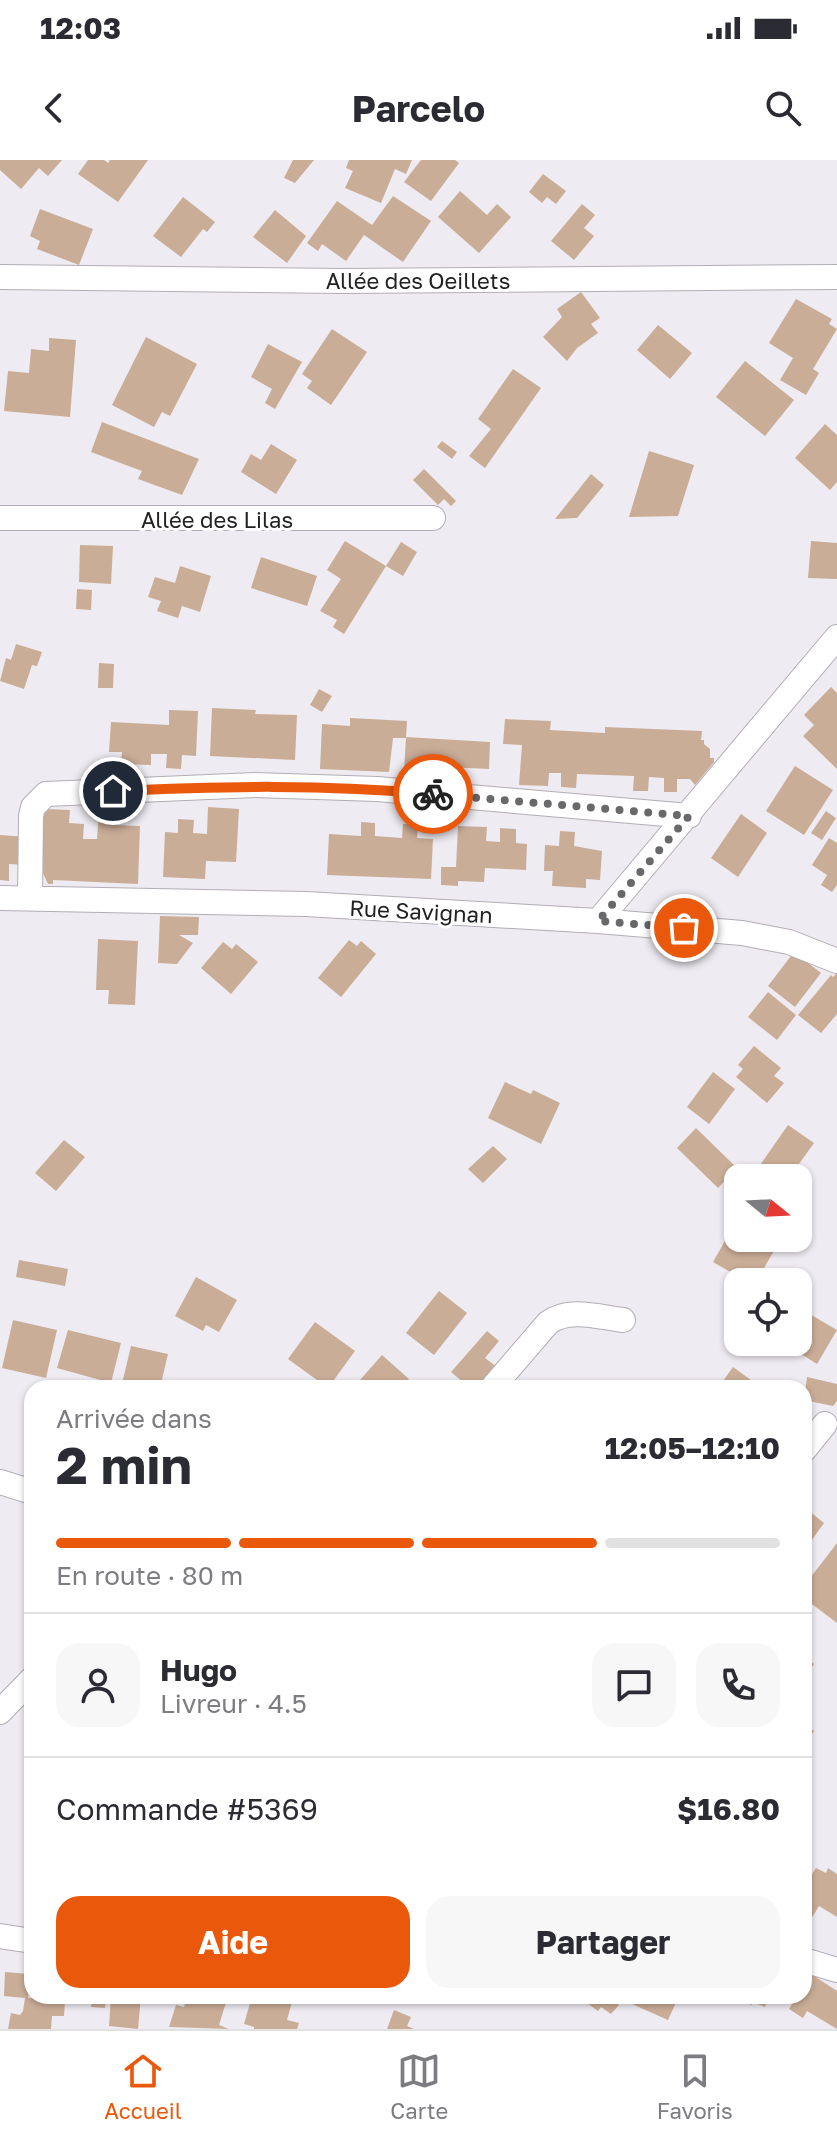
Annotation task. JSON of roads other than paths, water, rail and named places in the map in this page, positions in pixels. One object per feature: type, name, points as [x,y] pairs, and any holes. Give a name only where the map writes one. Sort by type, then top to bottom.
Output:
[{"type":"street","name":"Allée des Oeillets","points":[[0,277],[327,281],[837,277]]},
{"type":"street","name":"Allée des Lilas","points":[[0,518],[433,518]]},
{"type":"street","points":[[598,921],[837,637]]},
{"type":"street","points":[[30,898],[31,816],[33,807],[46,794],[255,785],[362,788],[689,816]]},
{"type":"street","name":"Rue Savignan","points":[[0,898],[306,904],[598,921],[742,933],[789,942],[837,961]]},
{"type":"street","points":[[499,1380],[558,1315],[623,1320]]},
{"type":"street","points":[[812,1440],[825,1424]]},
{"type":"street","points":[[0,1482],[24,1490]]},
{"type":"street","points":[[0,1712],[24,1687]]},
{"type":"street","points":[[0,1936],[24,1940]]},
{"type":"street","points":[[812,1962],[837,1970]]}]
